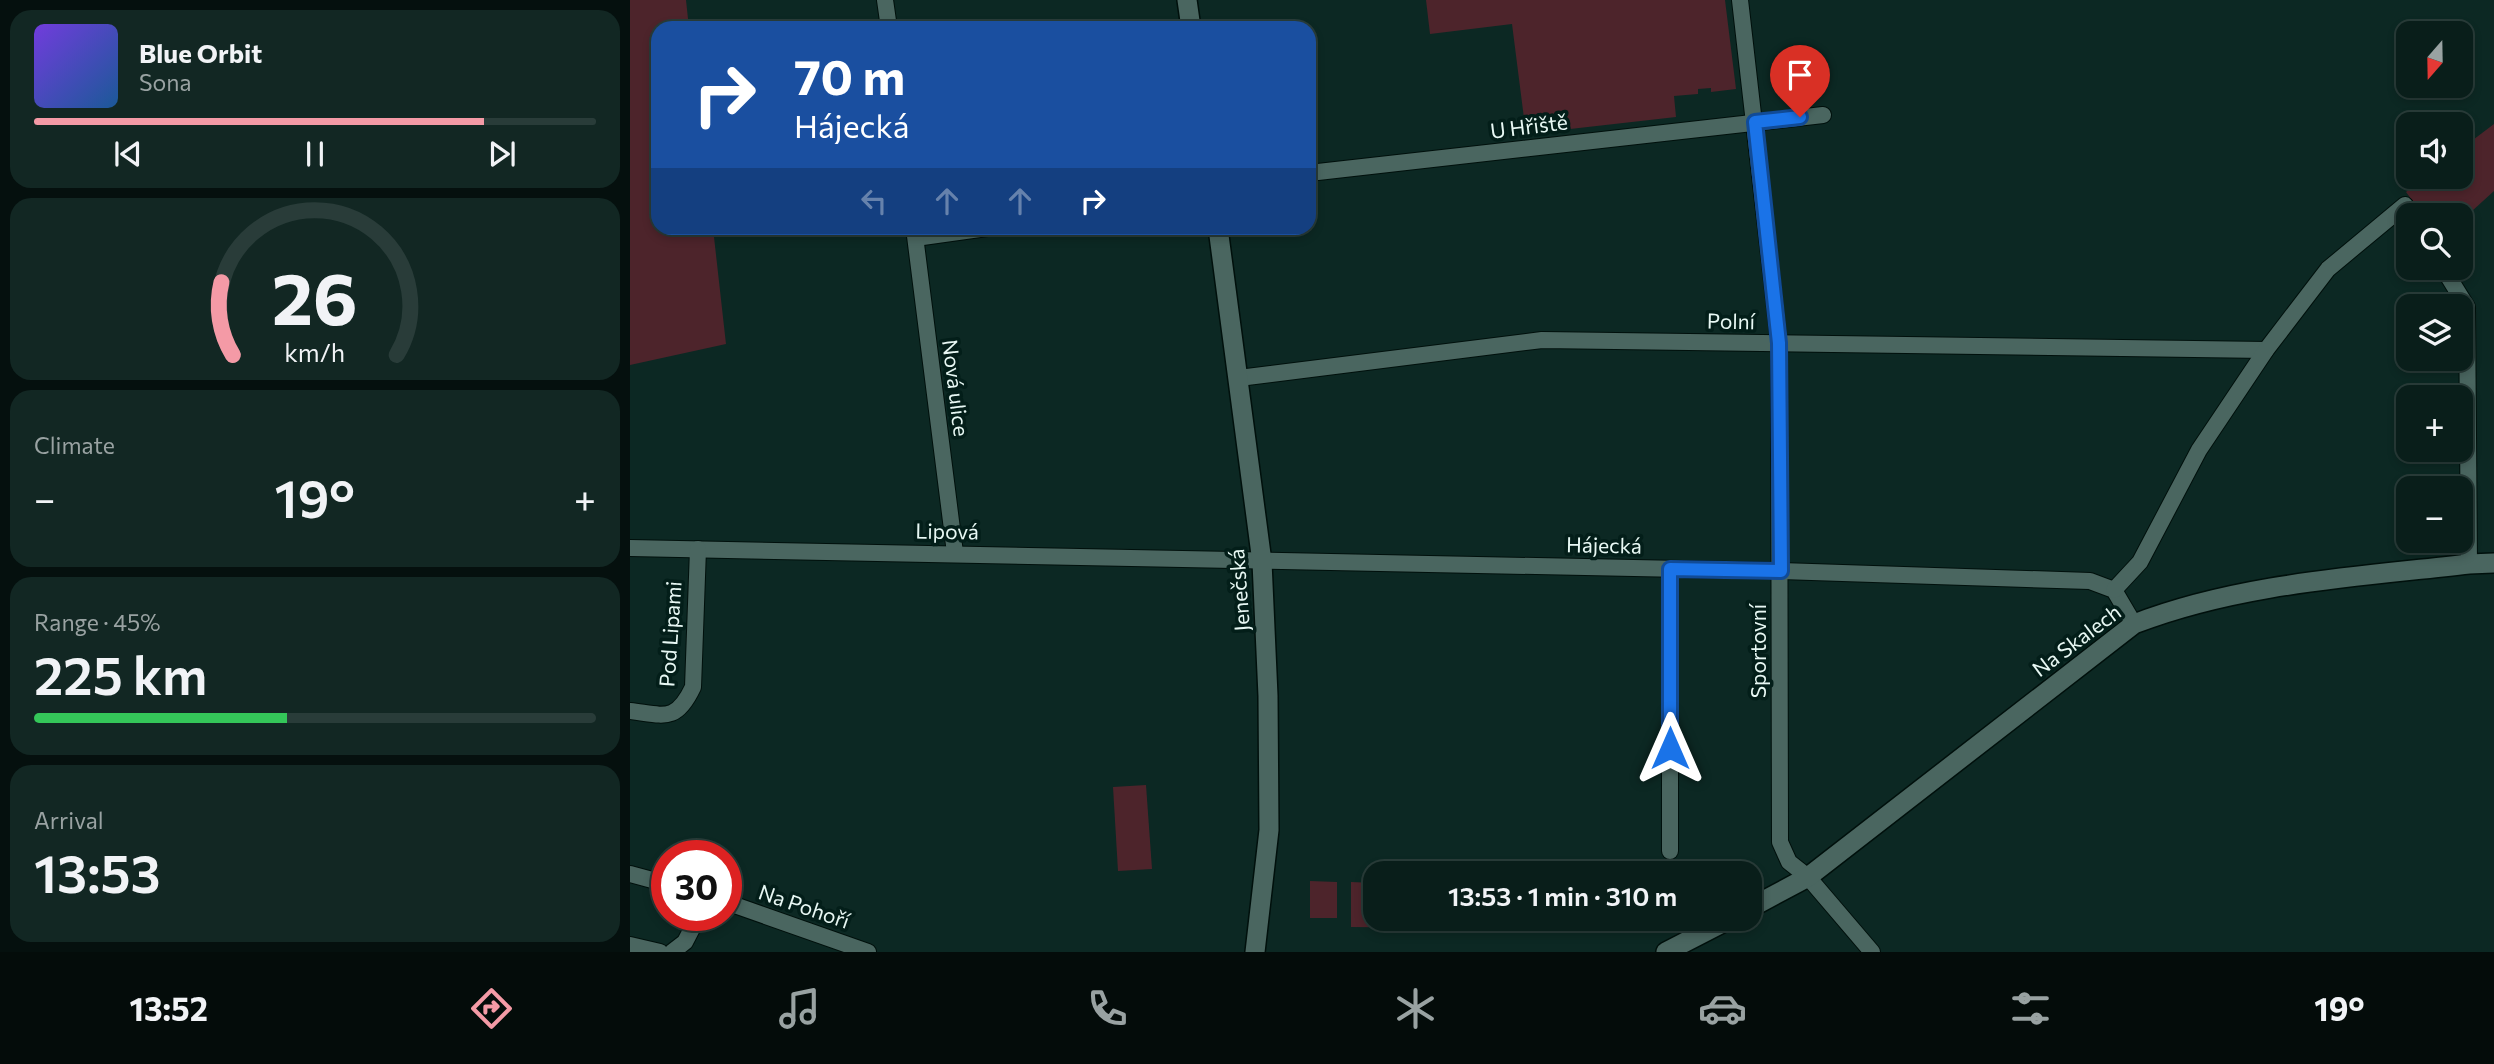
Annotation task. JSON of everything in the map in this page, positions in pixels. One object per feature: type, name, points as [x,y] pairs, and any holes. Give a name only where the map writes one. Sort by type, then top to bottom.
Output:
[{"type":"street","points":[[885,0],[888,21]]},
{"type":"street","points":[[1187,0],[1190,21]]},
{"type":"street","points":[[1740,0],[1755,122]]},
{"type":"street","name":"U Hřiště","points":[[1316,172],[1823,115]]},
{"type":"street","name":"Sportovní","points":[[1755,122],[1779,343],[1780,842],[1789,862],[1808,877],[1872,952]]},
{"type":"street","points":[[2134,624],[2114,590],[2140,562],[2199,450],[2266,349],[2328,269],[2396,219]]},
{"type":"street","name":"Nová ulice","points":[[915,235],[955,553]]},
{"type":"street","name":"Jenečská","points":[[1219,235],[1262,562],[1268,696],[1269,830],[1255,952]]},
{"type":"street","points":[[2450,280],[2467,307],[2469,564]]},
{"type":"street","name":"Polní","points":[[1239,378],[1542,340],[2266,349]]},
{"type":"street","name":"Lipová","points":[[630,548],[955,553],[1262,562]]},
{"type":"street","name":"Pod Lipami","points":[[630,711],[667,716],[684,706],[693,687],[698,549]]},
{"type":"street","name":"Hájecká","points":[[1262,562],[1781,571],[2090,581],[2114,590]]},
{"type":"street","name":"Na Skalech","points":[[1762,902],[1808,877],[2134,624],[2172,610],[2290,585],[2469,564],[2494,564]]},
{"type":"street","points":[[1670,569],[1670,851]]},
{"type":"street","points":[[630,874],[651,880]]},
{"type":"street","name":"Na Pohoří","points":[[742,908],[867,952]]},
{"type":"street","points":[[672,952],[685,942],[691,931]]},
{"type":"street","points":[[1666,952],[1707,931]]},
{"type":"street","points":[[630,945],[660,952]]},
{"type":"shaded area","points":[[630,0],[686,0],[688,21],[651,21],[651,235],[714,235],[726,344],[630,365]]},
{"type":"shaded area","points":[[1426,0],[1725,0],[1736,89],[1711,92],[1711,88],[1698,89],[1698,94],[1674,96],[1676,117],[1526,134],[1512,24],[1430,34]]},
{"type":"shaded area","points":[[2494,124],[2494,191],[2473,210],[2473,203],[2414,203],[2406,192],[2410,189],[2473,189],[2473,140]]},
{"type":"shaded area","points":[[1146,785],[1152,869],[1118,871],[1113,787]]},
{"type":"shaded area","points":[[1310,881],[1337,882],[1337,918],[1310,918]]},
{"type":"shaded area","points":[[1351,882],[1363,882],[1363,927],[1351,927]]},
{"type":"route","points":[[1670,748],[1670,569],[1781,571],[1779,343],[1755,122],[1800,117]]}]
